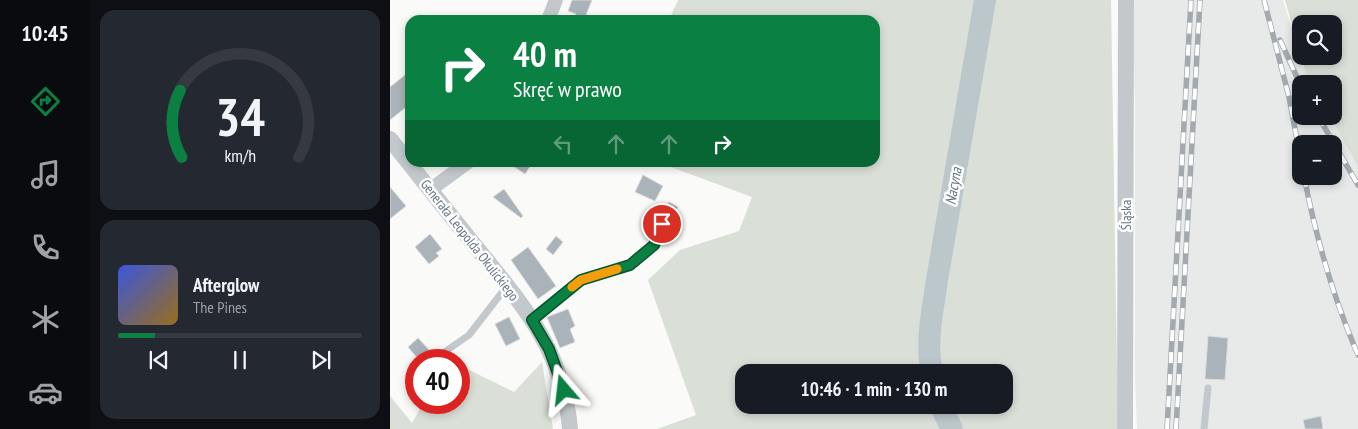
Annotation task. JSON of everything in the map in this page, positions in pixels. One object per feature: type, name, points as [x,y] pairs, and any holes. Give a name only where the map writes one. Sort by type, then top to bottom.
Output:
[{"type":"street","points":[[550,15],[556,0]]},
{"type":"street","name":"Śląska","points":[[1125,429],[1126,0]]},
{"type":"street","name":"Generała Leopolda Okulickiego","points":[[390,139],[405,158]]},
{"type":"street","name":"Generała Leopolda Okulickiego","points":[[412,167],[507,286],[546,341],[566,398],[570,429]]},
{"type":"street","points":[[430,190],[461,167]]},
{"type":"lane","points":[[532,320],[581,280],[630,265],[654,245],[662,224]]},
{"type":"lane","points":[[449,349],[469,335],[507,286]]},
{"type":"lane","points":[[1204,429],[1208,388]]},
{"type":"shaded area","points":[[678,0],[1111,0],[1118,429],[657,429],[696,415],[648,280],[680,250],[739,231],[752,197],[671,167],[880,167],[880,15],[671,15]]},
{"type":"shaded area","points":[[1130,0],[1283,0],[1292,29],[1292,65],[1303,65],[1306,75],[1292,75],[1292,125],[1335,125],[1340,135],[1292,135],[1292,185],[1342,185],[1342,138],[1358,167],[1358,429],[1137,429],[1135,380],[1135,96]]},
{"type":"shaded area","points":[[1285,0],[1358,0],[1358,167],[1335,125],[1342,125],[1342,75],[1306,75],[1303,65],[1342,65],[1342,15],[1292,15],[1292,25]]},
{"type":"shaded area","points":[[542,362],[553,429],[390,429],[390,396],[412,423],[417,414],[470,414],[470,370],[514,392]]},
{"type":"building","points":[[572,0],[592,0],[586,15],[576,15],[568,11]]},
{"type":"building","points":[[405,75],[405,108],[390,120],[390,87]]},
{"type":"building","points":[[514,167],[530,167],[525,174]]},
{"type":"building","points":[[643,175],[663,186],[655,201],[635,192]]},
{"type":"building","points":[[390,187],[406,206],[390,219]]},
{"type":"building","points":[[504,189],[523,216],[521,218],[493,197]]},
{"type":"building","points":[[669,202],[678,207],[672,219],[663,214]]},
{"type":"building","points":[[430,234],[442,249],[436,253],[439,256],[429,264],[415,247]]},
{"type":"building","points":[[556,236],[563,242],[553,255],[546,249]]},
{"type":"building","points":[[528,247],[556,286],[538,299],[511,260]]},
{"type":"building","points":[[568,309],[575,326],[570,329],[575,342],[560,348],[547,317]]},
{"type":"building","points":[[509,317],[520,339],[506,346],[495,324]]},
{"type":"building","points":[[1208,336],[1228,338],[1225,380],[1205,379]]},
{"type":"building","points":[[418,338],[428,349],[410,349],[408,347]]},
{"type":"building","points":[[1321,416],[1323,429],[1305,429],[1303,420]]},
{"type":"waterway","name":"Nacyna","points":[[931,364],[929,338],[937,280],[985,0]]},
{"type":"waterway","name":"Nacyna","points":[[944,414],[952,429]]},
{"type":"railway","points":[[1167,429],[1191,0]]},
{"type":"railway","points":[[1176,429],[1200,0]]},
{"type":"railway","points":[[1264,0],[1289,97],[1296,135]]},
{"type":"railway","points":[[1280,40],[1296,75]]},
{"type":"railway","points":[[1323,125],[1358,185]]},
{"type":"railway","points":[[1306,185],[1326,267],[1358,355]]},
{"type":"slow traffic","points":[[572,287],[581,280],[617,269]]},
{"type":"route","points":[[564,390],[556,364],[541,333],[532,320],[581,280],[630,265],[654,245],[662,224]]}]
